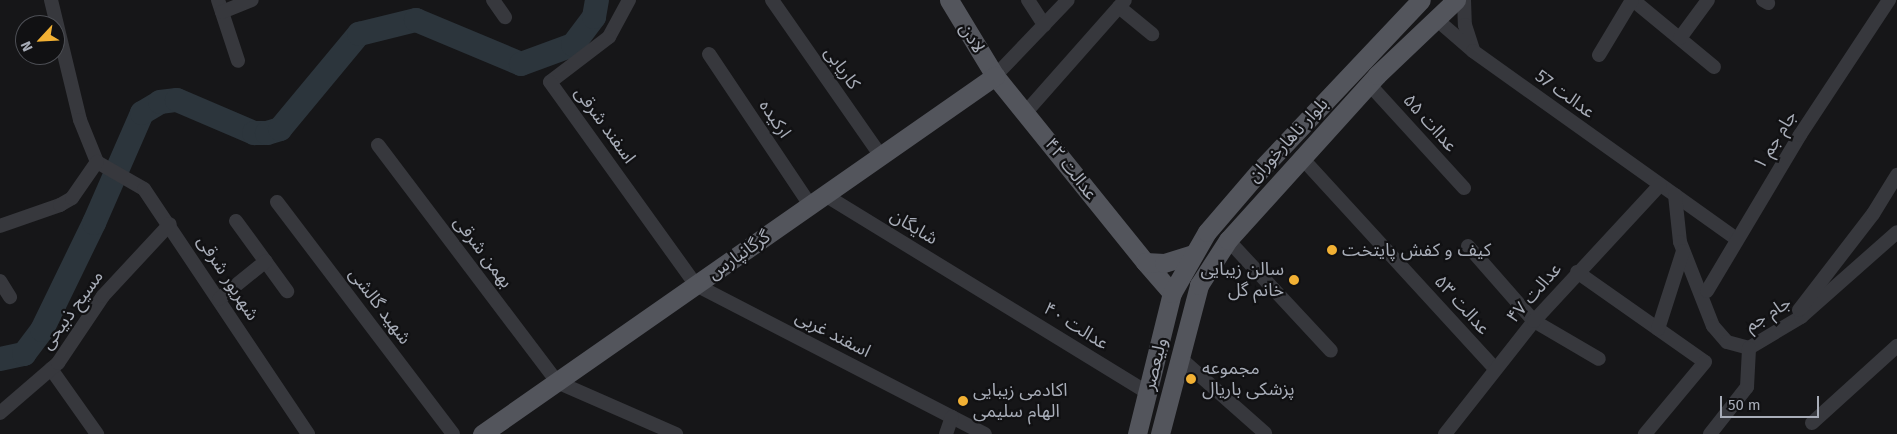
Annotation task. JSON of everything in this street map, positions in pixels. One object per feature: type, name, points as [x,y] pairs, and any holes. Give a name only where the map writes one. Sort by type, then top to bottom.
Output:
[{"type":"main road","name":"لادن","points":[[949,0],[996,76]]},
{"type":"main road","name":"بلوار ناهارخوران","points":[[1199,285],[1228,240],[1301,156],[1369,84],[1456,0]]},
{"type":"main road","name":"بلوار ناهارخوران","points":[[1172,293],[1194,254],[1236,197],[1419,1]]},
{"type":"main road","points":[[1419,1],[1436,19]]},
{"type":"main road","name":"گرگانپارس","points":[[482,434],[996,76]]},
{"type":"main road","name":"عدالت ۴۲","points":[[996,76],[1144,262],[1172,293]]},
{"type":"main road","points":[[1144,262],[1164,263],[1194,254]]},
{"type":"main road","name":"ولیعصر","points":[[1160,434],[1199,285]]},
{"type":"main road","name":"ولیعصر","points":[[1137,434],[1172,293]]},
{"type":"street","points":[[0,226],[60,205],[72,198],[97,162],[80,120],[51,0]]},
{"type":"street","points":[[238,62],[220,6],[252,0]]},
{"type":"street","points":[[493,0],[506,17]]},
{"type":"street","name":"اسفند شرقی","points":[[629,0],[609,37],[550,82],[696,285]]},
{"type":"street","name":"کاریابی","points":[[772,0],[880,156]]},
{"type":"street","points":[[1028,0],[1044,25]]},
{"type":"street","points":[[996,76],[1068,0]]},
{"type":"street","points":[[1464,0],[1465,24],[1473,51]]},
{"type":"street","points":[[1599,55],[1633,0],[1714,67]]},
{"type":"street","points":[[1680,38],[1708,0]]},
{"type":"street","name":"۱ جام جم","points":[[1706,291],[1736,239],[1889,0]]},
{"type":"street","points":[[1026,112],[1122,4],[1152,34]]},
{"type":"street","name":"عدالت 57","points":[[1436,19],[1473,51],[1675,195]]},
{"type":"street","name":"ارکیده","points":[[709,54],[818,200]]},
{"type":"street","name":"عداات ۵۵","points":[[1369,84],[1464,188]]},
{"type":"street","name":"بهمن شرقی","points":[[378,145],[557,382]]},
{"type":"street","name":"عدالت ۵۳","points":[[1301,156],[1494,369]]},
{"type":"street","name":"شهریور شرقی","points":[[97,162],[144,189],[170,224],[308,434]]},
{"type":"street","points":[[1788,324],[1873,214],[1897,175]]},
{"type":"street","name":"عدالت ۴۷","points":[[1445,434],[1494,369],[1534,321],[1577,272],[1660,185]]},
{"type":"street","points":[[1675,195],[1736,239]]},
{"type":"street","name":"جام جم","points":[[1675,195],[1683,251],[1712,326],[1727,342],[1749,348],[1801,316],[1897,232]]},
{"type":"street","name":"شایگان","points":[[818,200],[984,291]]},
{"type":"street","name":"شهید گالشی","points":[[277,202],[453,434]]},
{"type":"street","points":[[236,221],[288,291]]},
{"type":"street","name":"مسیح ذبیحی","points":[[0,413],[51,370],[103,296],[170,224]]},
{"type":"street","points":[[1228,240],[1331,351]]},
{"type":"street","points":[[1468,246],[1534,321],[1599,359]]},
{"type":"street","points":[[1658,329],[1683,251]]},
{"type":"street","points":[[219,299],[266,261]]},
{"type":"street","points":[[1577,272],[1705,362],[1645,434]]},
{"type":"street","points":[[0,281],[10,297]]},
{"type":"street","name":"اسفند غربی","points":[[696,285],[985,434]]},
{"type":"street","name":"عدالت ۴۰","points":[[984,291],[1148,393]]},
{"type":"street","points":[[1812,423],[1897,346]]},
{"type":"street","points":[[1710,434],[1747,387],[1749,348]]},
{"type":"street","points":[[1179,357],[1265,433]]},
{"type":"street","points":[[51,370],[96,434]]},
{"type":"street","points":[[557,382],[676,434]]},
{"type":"street","points":[[946,434],[952,417]]},
{"type":"waterway","points":[[0,359],[24,354],[42,330],[94,223],[142,113],[160,102],[177,100],[254,133],[267,133],[280,129],[359,34],[416,20],[521,64],[573,45],[594,17],[597,0]]},
{"type":"place","name":"کیف و کفش پایتخت","points":[[1332,250]]},
{"type":"place","name":"سالن زیبایی خانم گل","points":[[1294,280]]},
{"type":"place","name":"مجموعه پزشکی باریال","points":[[1191,379]]},
{"type":"place","name":"اکادمی زیبایی الهام سلیمی","points":[[963,401]]}]
